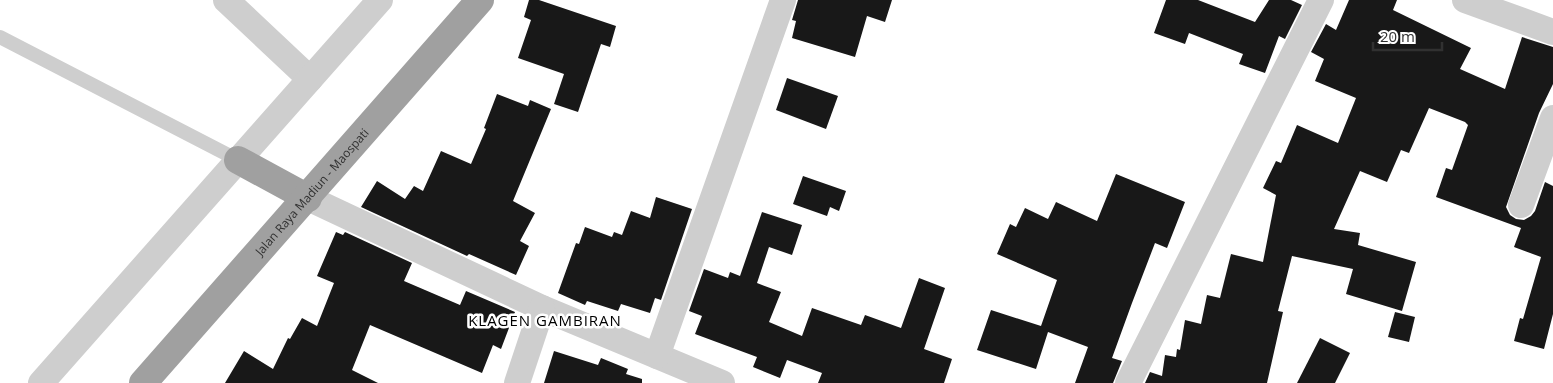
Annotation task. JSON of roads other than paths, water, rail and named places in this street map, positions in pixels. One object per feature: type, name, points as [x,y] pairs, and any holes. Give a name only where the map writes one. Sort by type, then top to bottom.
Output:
[{"type":"highway","name":"Jalan Raya Madiun - Maospati","points":[[142,383],[308,198],[480,0]]},
{"type":"highway","points":[[238,160],[308,198]]},
{"type":"street","points":[[41,383],[380,0]]},
{"type":"street","points":[[657,356],[783,0]]},
{"type":"street","points":[[1128,383],[1322,0]]},
{"type":"street","points":[[1465,0],[1553,32]]},
{"type":"street","points":[[238,4],[310,79]]},
{"type":"street","points":[[1522,205],[1553,118]]},
{"type":"street","points":[[308,198],[542,308],[722,383]]},
{"type":"street","points":[[517,383],[542,308]]},
{"type":"lane","points":[[0,37],[238,160]]},
{"type":"district","name":"KLAGEN GAMBIRAN","points":[[545,320]]}]
